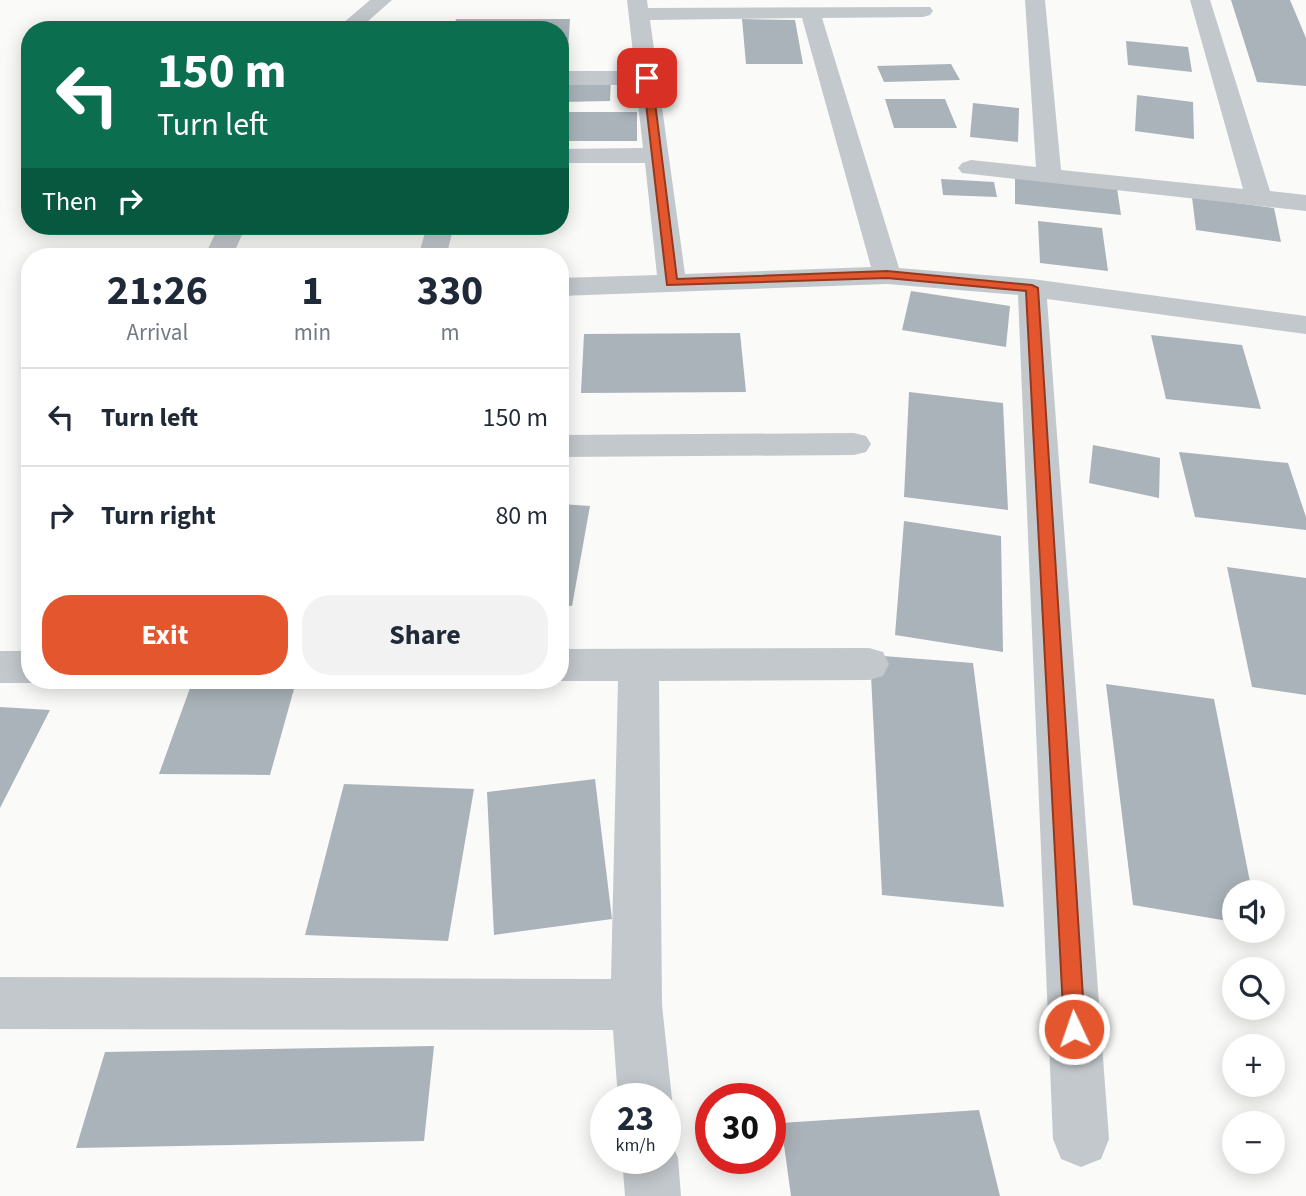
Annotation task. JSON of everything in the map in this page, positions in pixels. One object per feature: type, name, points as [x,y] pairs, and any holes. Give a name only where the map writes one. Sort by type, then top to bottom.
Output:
[{"type":"street","points":[[356,21],[382,0]]},
{"type":"street","points":[[1035,0],[1049,177]]},
{"type":"street","points":[[1200,0],[1259,199]]},
{"type":"street","points":[[672,282],[638,7],[810,12],[923,11]]},
{"type":"street","points":[[810,12],[887,275]]},
{"type":"street","points":[[569,78],[647,78]]},
{"type":"street","points":[[569,156],[657,155]]},
{"type":"street","points":[[971,169],[1306,204]]},
{"type":"street","points":[[569,286],[887,275],[1032,288],[1304,332]]},
{"type":"street","points":[[1032,288],[1081,1139]]},
{"type":"street","points":[[569,446],[853,444]]},
{"type":"street","points":[[639,664],[636,1004],[643,1083]]},
{"type":"street","points":[[569,665],[869,664]]},
{"type":"street","points":[[0,1003],[636,1004]]},
{"type":"street","points":[[651,1174],[653,1196]]},
{"type":"building","points":[[1231,0],[1290,0],[1306,38],[1306,86],[1257,82]]},
{"type":"building","points":[[570,19],[569,34],[569,21],[455,21]]},
{"type":"building","points":[[742,19],[795,20],[803,64],[746,64]]},
{"type":"building","points":[[1126,41],[1188,47],[1192,72],[1128,65]]},
{"type":"building","points":[[951,64],[960,80],[884,82],[877,66]]},
{"type":"building","points":[[569,80],[611,80],[610,101],[569,102]]},
{"type":"building","points":[[1137,95],[1193,102],[1194,139],[1135,131]]},
{"type":"building","points":[[885,99],[945,99],[957,128],[894,128]]},
{"type":"building","points":[[973,103],[1019,108],[1018,142],[970,137]]},
{"type":"building","points":[[569,112],[637,112],[637,141],[569,141]]},
{"type":"building","points":[[1015,177],[1117,188],[1121,215],[1015,204]]},
{"type":"building","points":[[941,179],[994,182],[997,197],[943,195]]},
{"type":"building","points":[[1192,197],[1274,208],[1281,242],[1196,230]]},
{"type":"building","points":[[1038,221],[1102,228],[1108,271],[1040,263]]},
{"type":"building","points":[[911,291],[1010,306],[1006,347],[902,330]]},
{"type":"building","points":[[740,333],[746,392],[581,393],[584,334]]},
{"type":"building","points":[[1151,335],[1242,345],[1261,409],[1166,399]]},
{"type":"building","points":[[909,392],[1003,403],[1008,510],[904,497]]},
{"type":"building","points":[[1093,445],[1160,458],[1159,498],[1089,483]]},
{"type":"building","points":[[1179,452],[1288,463],[1306,517],[1306,530],[1195,517]]},
{"type":"building","points":[[569,505],[590,506],[572,606],[569,606]]},
{"type":"building","points":[[904,521],[1001,536],[1003,652],[895,635]]},
{"type":"building","points":[[1227,567],[1306,578],[1306,695],[1252,687]]},
{"type":"building","points":[[870,655],[973,663],[1004,907],[882,895]]},
{"type":"building","points":[[1106,684],[1214,699],[1250,880],[1222,880],[1222,920],[1133,905]]},
{"type":"building","points":[[190,689],[294,689],[270,775],[159,774]]},
{"type":"building","points":[[0,707],[50,710],[0,808]]},
{"type":"building","points":[[595,779],[612,919],[494,935],[487,792]]},
{"type":"building","points":[[344,784],[474,789],[448,941],[305,935]]},
{"type":"building","points":[[434,1046],[424,1141],[76,1148],[105,1052]]},
{"type":"building","points":[[979,1110],[1000,1196],[791,1196],[786,1160],[786,1123]]},
{"type":"route","points":[[647,78],[672,282],[887,275],[1032,288],[1074,1029]]}]
